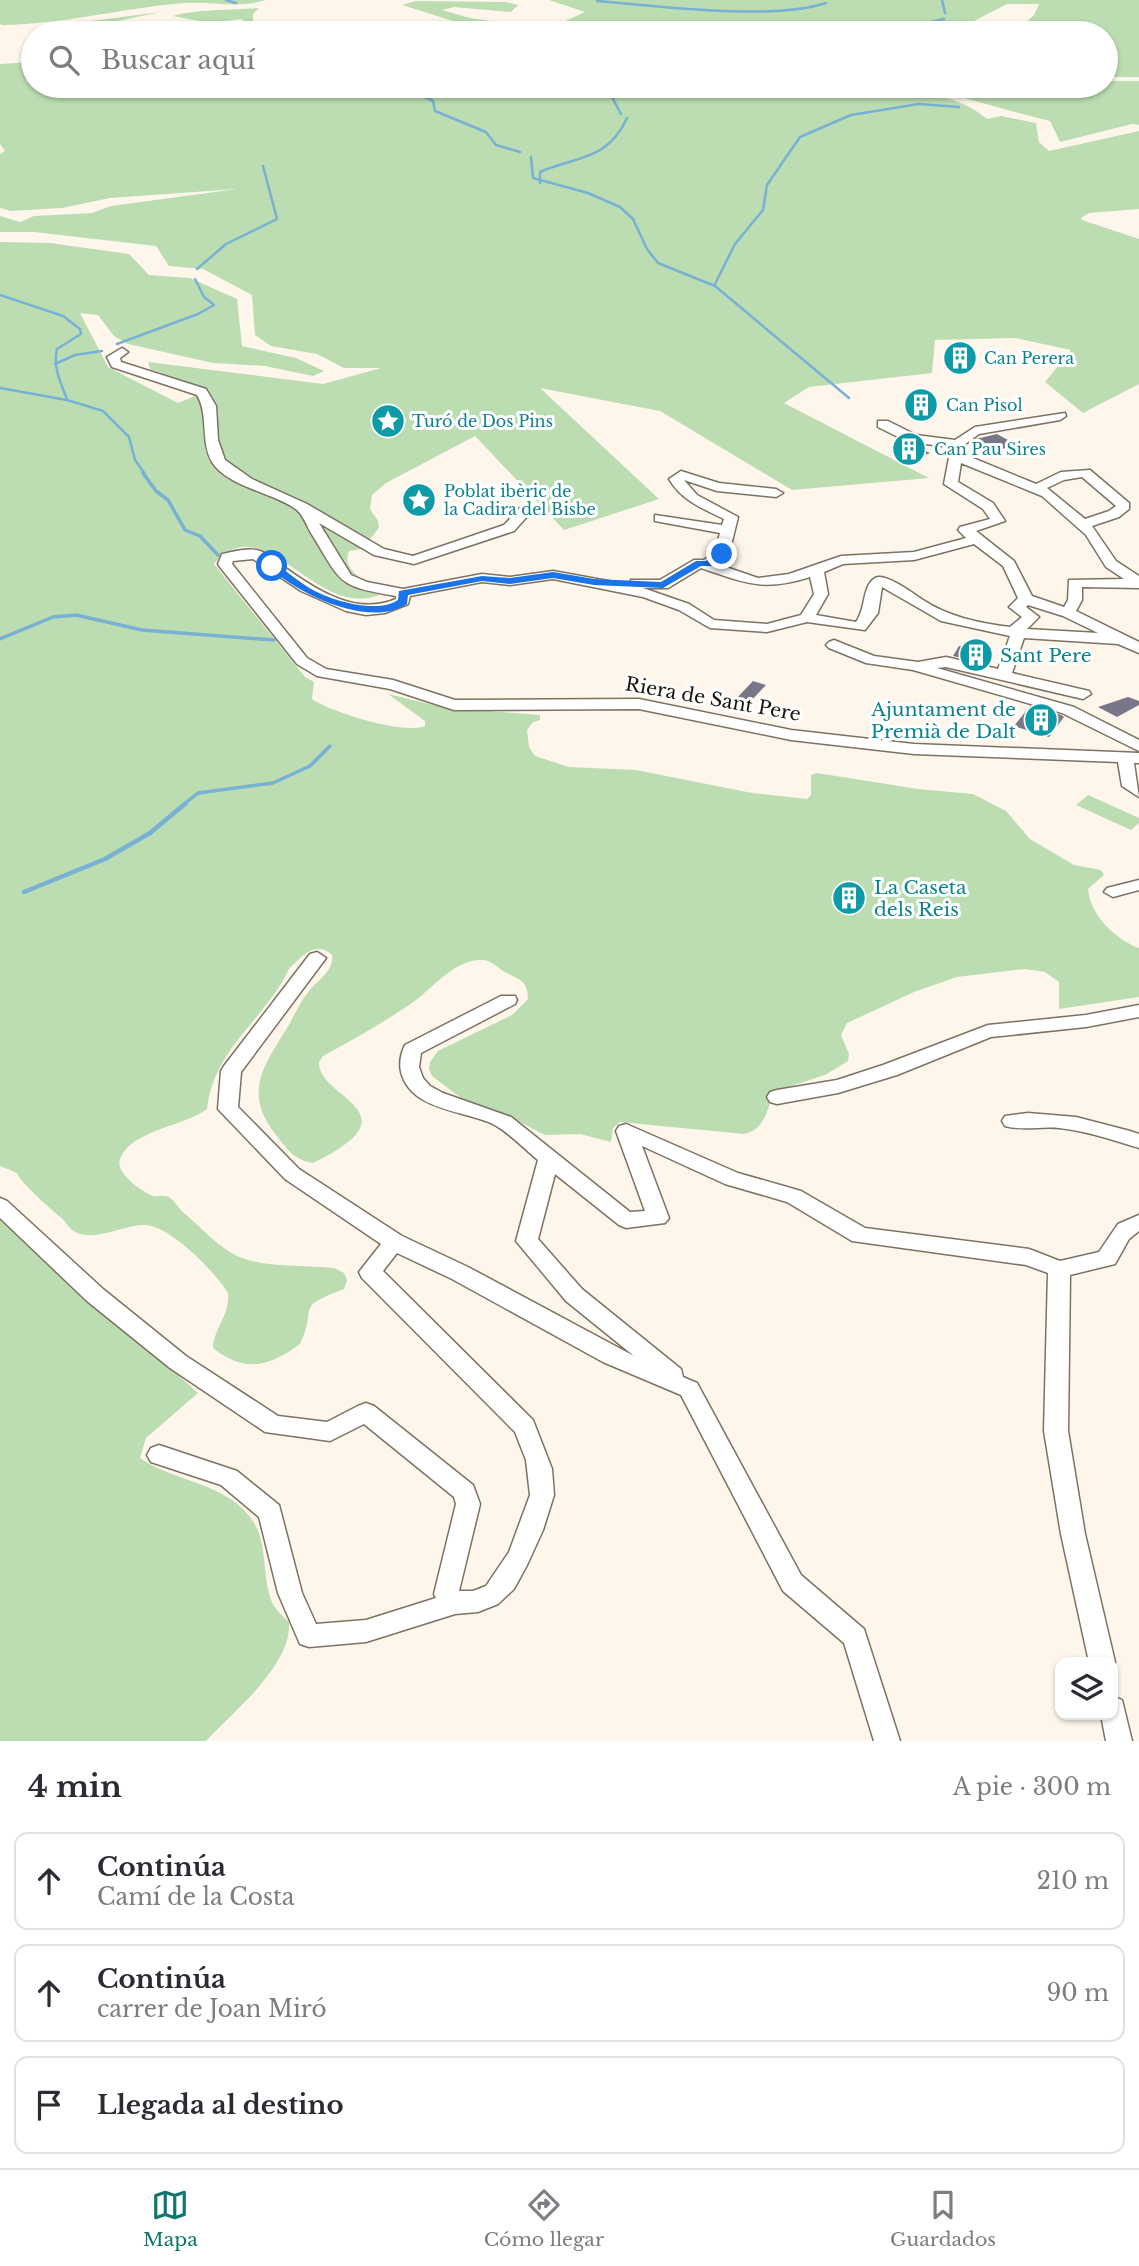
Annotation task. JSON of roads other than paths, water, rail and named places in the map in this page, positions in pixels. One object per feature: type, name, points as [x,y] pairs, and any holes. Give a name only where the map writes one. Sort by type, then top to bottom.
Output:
[{"type":"street","points":[[122,352],[113,357],[116,364],[202,392],[210,406],[211,440],[219,462],[247,482],[302,508],[379,552],[414,560],[509,527],[525,511]]},
{"type":"street","points":[[1060,416],[975,431],[957,450],[951,484],[988,506],[998,521],[965,530],[1009,564],[1026,599],[1068,613],[1139,648]]},
{"type":"street","points":[[883,424],[913,439],[957,450],[1047,493],[1084,524],[1111,564],[1139,583]]},
{"type":"street","points":[[1038,489],[1045,483],[1074,473],[1085,473],[1124,506],[1114,514],[1084,524]]},
{"type":"street","points":[[707,564],[722,554],[731,517],[681,491],[676,479],[681,475],[725,489],[776,493]]},
{"type":"street","points":[[302,508],[346,578],[363,586],[403,593],[482,579],[510,581],[553,575],[659,598],[684,607],[710,625],[768,628],[807,618],[860,627]]},
{"type":"street","points":[[660,518],[728,530]]},
{"type":"street","points":[[594,582],[663,585],[699,563],[757,582],[791,578],[841,560],[914,556],[977,539]]},
{"type":"street","name":"Riera de Sant Pere","points":[[403,593],[403,601],[393,608],[371,611],[343,605],[310,593],[256,554],[237,554],[227,558],[225,564],[302,661],[322,673],[393,685],[454,705],[639,704],[791,735],[900,747],[1132,757]]},
{"type":"street","points":[[807,618],[821,594],[816,570]]},
{"type":"street","points":[[1118,639],[1016,632],[946,618],[919,606],[880,581],[874,588],[871,613],[860,627],[834,645],[871,660],[914,666],[1068,710],[1139,746]]},
{"type":"street","points":[[1068,613],[1075,600],[1074,583],[1139,583]]},
{"type":"street","points":[[1004,674],[1016,632],[1032,617],[1016,607],[1026,599]]},
{"type":"street","points":[[914,666],[947,655],[1004,674],[1083,694]]},
{"type":"street","points":[[1132,757],[1130,786],[1139,792]]},
{"type":"street","points":[[1113,892],[1139,885]]},
{"type":"street","points":[[317,958],[231,1070],[228,1108],[292,1174],[394,1242],[460,1273],[611,1356],[689,1389]]},
{"type":"street","points":[[508,1000],[412,1050],[409,1074],[419,1088],[444,1102],[499,1118],[626,1220],[658,1218],[626,1131],[732,1178],[794,1196],[860,1235],[1029,1257],[1059,1269],[1098,1262],[1109,1256],[1119,1235],[1139,1223]]},
{"type":"street","points":[[777,1097],[838,1086],[890,1070],[988,1031],[1086,1021],[1139,1011]]},
{"type":"street","points":[[1012,1121],[1041,1118],[1106,1130],[1139,1141]]},
{"type":"street","points":[[549,1158],[527,1241],[574,1295],[689,1389],[792,1583],[855,1637],[887,1741]]},
{"type":"street","points":[[0,1206],[95,1294],[178,1362],[273,1425],[331,1432],[366,1412],[446,1475],[465,1492],[468,1504],[446,1594],[455,1603]]},
{"type":"street","points":[[159,1455],[229,1478],[270,1512],[290,1593],[309,1636],[366,1631],[455,1603],[472,1604],[499,1590],[525,1547],[542,1494],[537,1458],[525,1427],[370,1272],[394,1242]]},
{"type":"street","points":[[1059,1269],[1056,1431],[1073,1534],[1101,1657]]},
{"type":"street","points":[[1115,1720],[1119,1741]]},
{"type":"waterway","points":[[226,0],[236,3]]},
{"type":"waterway","points":[[942,0],[945,13]]},
{"type":"waterway","points":[[597,1],[745,12],[803,8],[826,3]]},
{"type":"waterway","points":[[936,21],[944,19]]},
{"type":"waterway","points":[[426,98],[433,101],[435,111],[486,132],[496,145],[520,152]]},
{"type":"waterway","points":[[612,98],[621,114]]},
{"type":"waterway","points":[[715,284],[735,244],[763,210],[767,185],[800,137],[851,115],[919,104],[959,107]]},
{"type":"waterway","points":[[540,180],[540,172],[591,155],[611,142],[627,118]]},
{"type":"waterway","points":[[531,157],[533,178],[540,180]]},
{"type":"waterway","points":[[197,269],[226,244],[277,219],[263,166]]},
{"type":"waterway","points":[[540,180],[588,193],[620,207],[633,219],[647,249],[658,263],[715,286],[849,398]]},
{"type":"waterway","points":[[117,344],[198,314],[214,305],[204,297],[195,279]]},
{"type":"waterway","points":[[0,295],[63,316],[80,329],[81,334],[57,349],[57,363]]},
{"type":"waterway","points":[[57,363],[75,355],[102,351]]},
{"type":"waterway","points":[[57,363],[67,399]]},
{"type":"waterway","points":[[0,388],[67,400],[103,411],[129,437],[135,460],[145,474]]},
{"type":"waterway","points":[[143,473],[156,491],[168,500],[185,530],[200,536],[218,555]]},
{"type":"waterway","points":[[0,639],[53,617],[76,615],[142,630],[274,640]]},
{"type":"waterway","points":[[183,805],[198,793],[273,783],[310,766],[330,746]]},
{"type":"waterway","points":[[24,892],[105,859],[150,833],[186,803]]},
{"type":"place","name":"Can Perera","points":[[960,358]]},
{"type":"place","name":"Can Pisol","points":[[921,405]]},
{"type":"place","name":"Turó de Dos Pins","points":[[388,421]]},
{"type":"place","name":"Can Pau Sires","points":[[909,449]]},
{"type":"place","name":"Poblat ibèric de la Cadira del Bisbe","points":[[419,500]]},
{"type":"place","name":"Sant Pere","points":[[976,655]]},
{"type":"place","name":"Ajuntament de Premià de Dalt","points":[[1041,720]]},
{"type":"place","name":"La Caseta dels Reis","points":[[849,898]]}]
